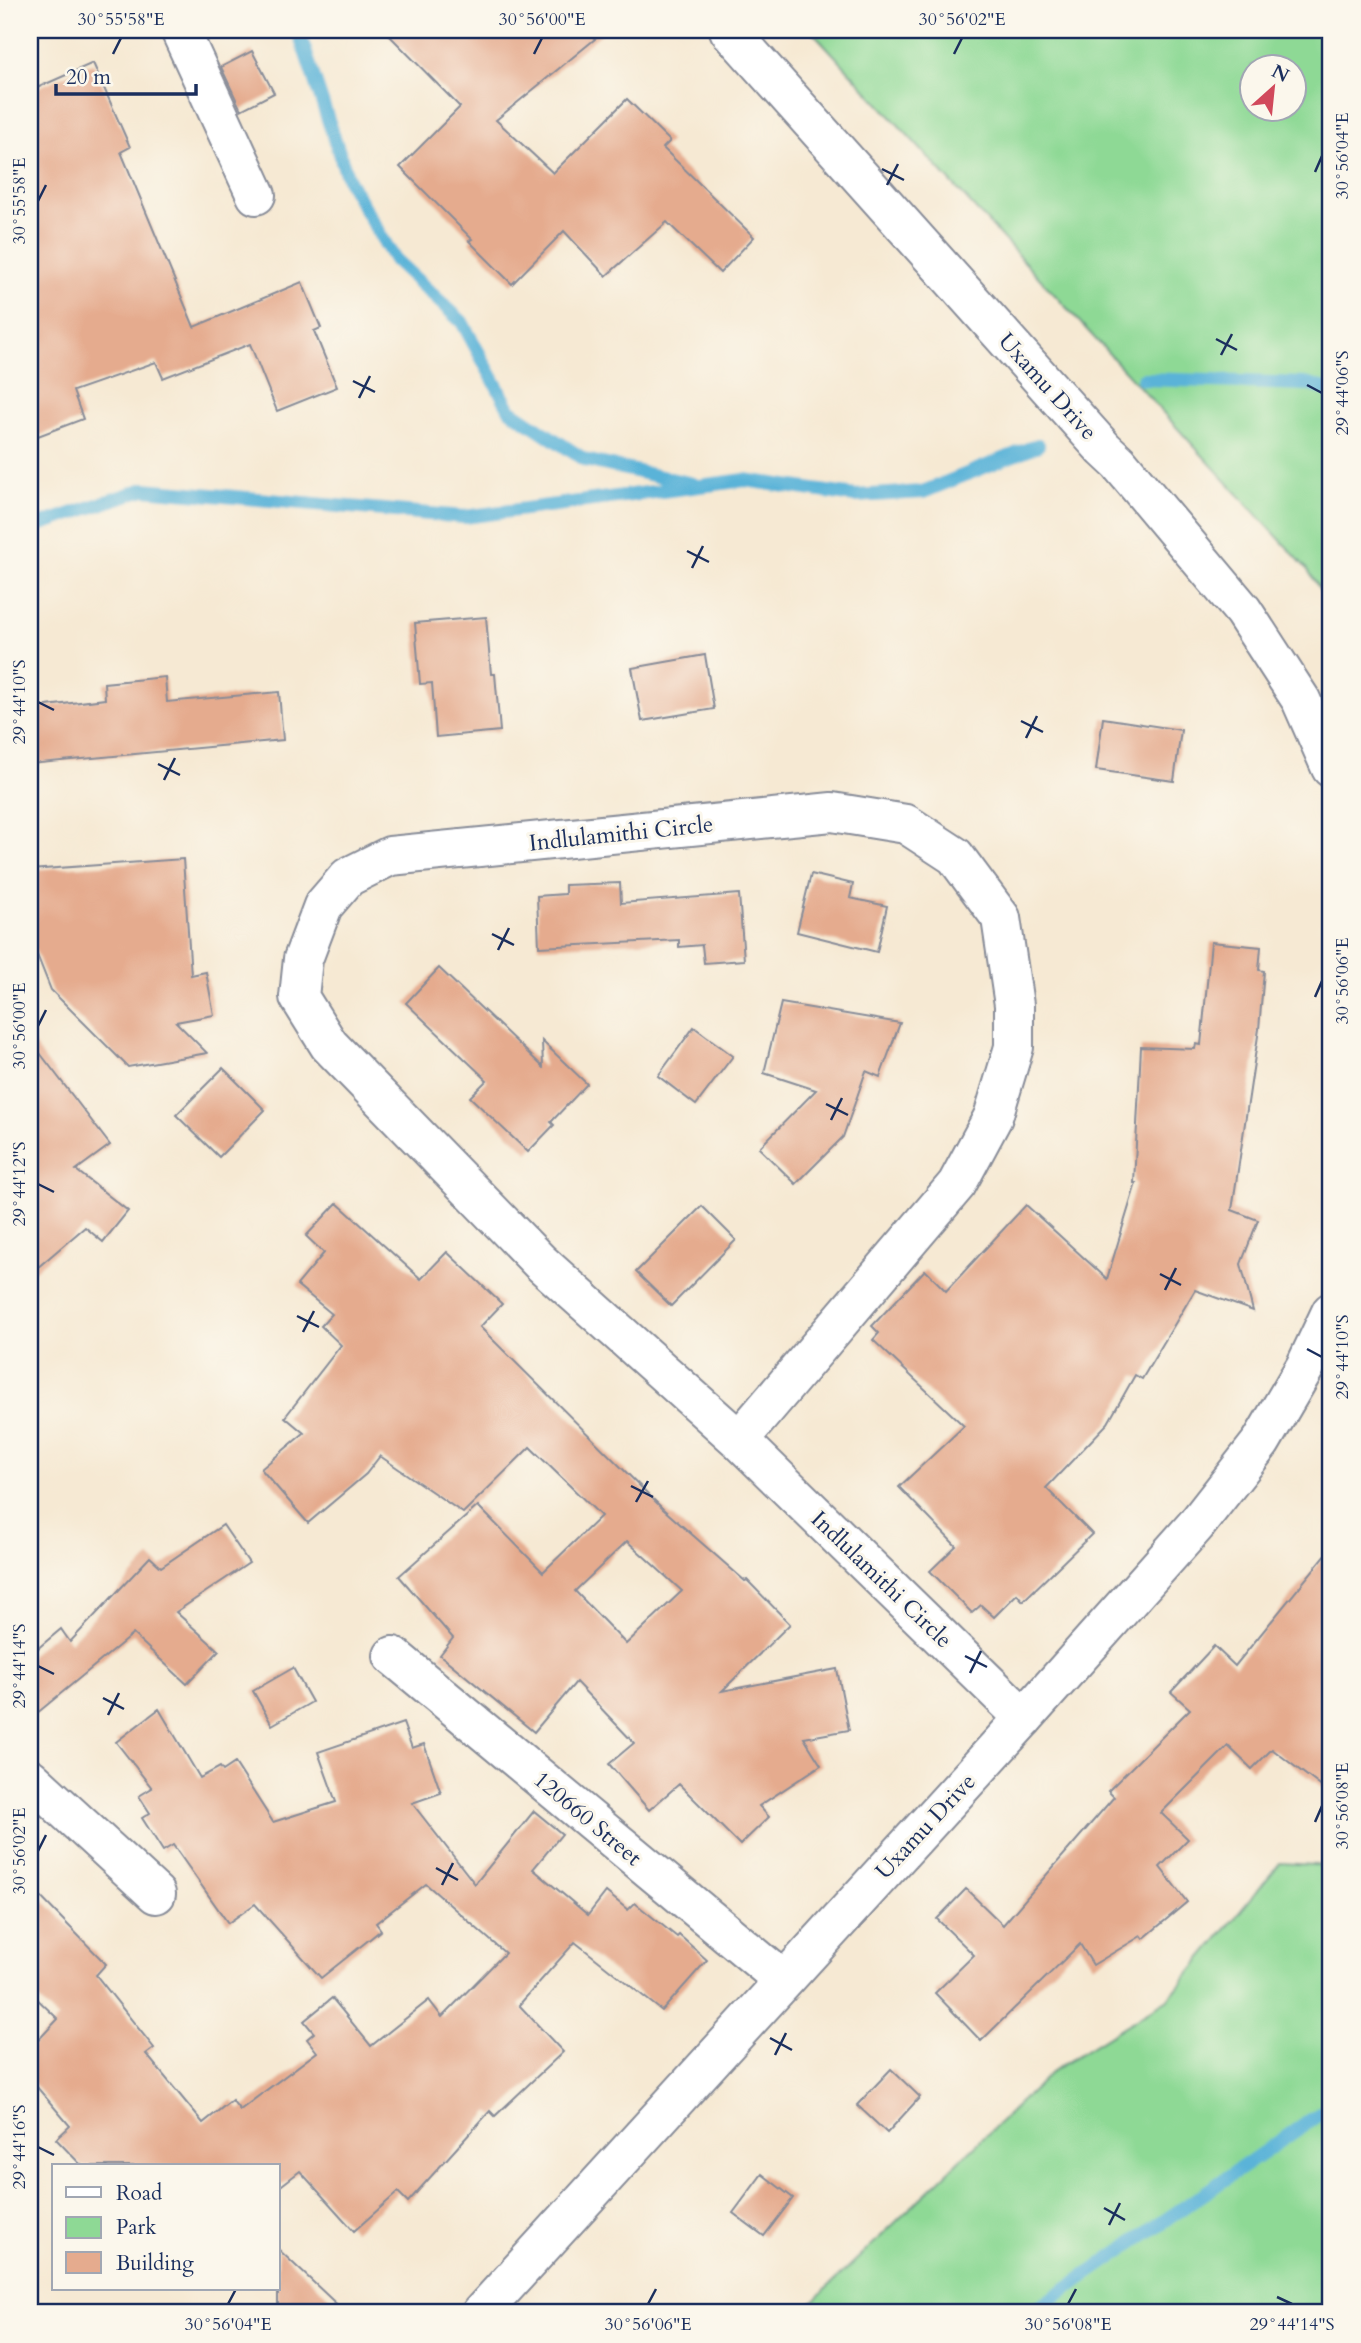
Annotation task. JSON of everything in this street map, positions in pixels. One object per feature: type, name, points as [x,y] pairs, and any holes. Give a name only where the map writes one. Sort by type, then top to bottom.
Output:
[{"type":"street","points":[[180,30],[256,195]]},
{"type":"street","name":"Uxamu Drive","points":[[729,30],[1119,463],[1243,611],[1301,700],[1331,768]]},
{"type":"street","name":"Indlulamithi Circle","points":[[739,1440],[957,1184],[993,1117],[1014,1047],[1014,1005],[1001,918],[955,856],[906,824],[832,812],[390,856],[348,877],[323,906],[303,959],[299,998],[329,1045],[540,1262],[739,1440],[1024,1718]]},
{"type":"street","name":"Uxamu Drive","points":[[481,2313],[1024,1718],[1196,1525],[1261,1443],[1305,1367],[1331,1312]]},
{"type":"street","name":"120660 Street","points":[[393,1656],[783,1980]]},
{"type":"street","points":[[30,1778],[156,1894]]},
{"type":"green space","points":[[811,30],[1331,30],[1331,608],[1308,570]]},
{"type":"green space","points":[[1280,1863],[1331,1866],[1331,2313],[801,2313],[1054,2070],[1168,1999]]},
{"type":"building","points":[[384,30],[606,30],[496,120],[553,173],[627,99],[670,141],[663,148],[754,237],[720,273],[667,222],[606,276],[564,231],[512,284],[469,241],[472,239],[400,167],[460,107]]},
{"type":"building","points":[[252,51],[274,93],[241,110],[221,67]]},
{"type":"building","points":[[93,63],[130,147],[121,152],[194,327],[302,282],[321,328],[314,331],[337,387],[277,411],[250,344],[163,378],[156,362],[73,391],[83,419],[30,439],[30,91]]},
{"type":"building","points":[[486,617],[500,731],[436,737],[432,683],[420,684],[415,623]]},
{"type":"building","points":[[705,655],[714,709],[642,721],[632,668]]},
{"type":"building","points":[[165,677],[167,702],[279,692],[283,740],[30,764],[30,708],[105,699],[104,683]]},
{"type":"building","points":[[1103,718],[1181,730],[1174,781],[1096,770]]},
{"type":"building","points":[[183,859],[191,975],[206,972],[214,1015],[176,1022],[207,1053],[128,1067],[51,990],[30,937],[30,870]]},
{"type":"building","points":[[811,874],[853,884],[850,898],[887,906],[877,952],[797,932]]},
{"type":"building","points":[[620,883],[621,903],[739,894],[744,960],[704,963],[702,945],[679,947],[679,940],[539,947],[537,896],[565,894],[565,885]]},
{"type":"building","points":[[1211,942],[1261,947],[1259,970],[1264,971],[1259,1029],[1232,1210],[1258,1220],[1241,1264],[1253,1311],[1195,1290],[1142,1379],[1135,1375],[1108,1423],[1046,1488],[1092,1534],[1023,1601],[1017,1594],[994,1617],[981,1605],[972,1613],[930,1571],[956,1546],[899,1487],[964,1426],[873,1340],[879,1333],[872,1326],[925,1270],[946,1291],[1026,1205],[1107,1279],[1136,1183],[1141,1047],[1195,1049],[1196,1044],[1201,1045]]},
{"type":"building","points":[[439,968],[543,1067],[542,1041],[587,1084],[551,1122],[554,1125],[528,1152],[470,1097],[487,1080],[406,1003]]},
{"type":"building","points":[[781,1003],[900,1023],[880,1077],[866,1071],[843,1137],[796,1184],[759,1148],[816,1090],[764,1073]]},
{"type":"building","points":[[694,1027],[733,1056],[696,1105],[658,1076]]},
{"type":"building","points":[[30,1040],[110,1145],[76,1170],[128,1211],[103,1242],[85,1227],[30,1274]]},
{"type":"building","points":[[223,1068],[265,1110],[219,1157],[176,1115]]},
{"type":"building","points":[[337,1203],[421,1279],[447,1252],[502,1304],[480,1327],[663,1509],[747,1580],[790,1624],[722,1691],[837,1669],[849,1730],[804,1738],[821,1765],[759,1806],[769,1817],[740,1845],[679,1784],[649,1810],[609,1764],[634,1743],[576,1682],[534,1732],[440,1655],[453,1638],[399,1576],[478,1506],[543,1572],[601,1516],[530,1447],[463,1513],[380,1456],[366,1474],[308,1523],[261,1469],[304,1433],[285,1417],[341,1345],[321,1326],[332,1314],[297,1285],[324,1253],[306,1236]],"holes":[[[627,1541],[682,1591],[626,1644],[575,1591]]]},
{"type":"building","points":[[702,1206],[736,1240],[671,1306],[636,1272]]},
{"type":"building","points":[[223,1525],[249,1563],[176,1612],[219,1651],[187,1684],[133,1634],[30,1719],[30,1655],[61,1629],[70,1642],[150,1557],[161,1567]]},
{"type":"building","points":[[1331,1548],[1331,1794],[1272,1749],[1252,1769],[1228,1746],[1161,1813],[1188,1839],[1160,1867],[1187,1902],[1143,1939],[1141,1936],[1093,1965],[1080,1944],[981,2041],[935,1993],[974,1955],[937,1919],[966,1889],[1003,1925],[1114,1797],[1108,1791],[1190,1709],[1171,1692],[1214,1646],[1235,1666]]},
{"type":"building","points":[[293,1668],[312,1702],[272,1725],[253,1691]]},
{"type":"building","points":[[159,1709],[200,1778],[220,1767],[223,1771],[235,1763],[273,1822],[336,1802],[318,1752],[403,1723],[412,1748],[424,1744],[441,1793],[412,1803],[475,1884],[534,1811],[562,1834],[533,1869],[588,1915],[606,1892],[628,1910],[635,1903],[677,1937],[679,1935],[707,1960],[662,2011],[575,1942],[519,2005],[563,2052],[495,2116],[490,2111],[408,2202],[398,2192],[354,2231],[300,2171],[280,2186],[280,2164],[80,2164],[56,2139],[70,2126],[30,2079],[30,2049],[58,2019],[30,1992],[30,1886],[106,1964],[96,1975],[154,2048],[146,2054],[203,2123],[232,2100],[240,2110],[317,2052],[307,2039],[314,2033],[304,2021],[332,1998],[371,2046],[429,2000],[442,2017],[505,1953],[426,1884],[376,1923],[381,1930],[321,1978],[255,1904],[228,1923],[173,1845],[163,1851],[142,1818],[150,1813],[139,1796],[152,1788],[116,1742]]},
{"type":"building","points":[[891,2069],[920,2097],[887,2133],[857,2105]]},
{"type":"building","points":[[762,2174],[793,2198],[764,2236],[733,2213]]},
{"type":"building","points":[[280,2251],[346,2313],[278,2313]]},
{"type":"waterway","points":[[298,30],[349,182],[395,260],[462,322],[510,410],[585,460],[693,484]]},
{"type":"waterway","points":[[1143,379],[1305,384],[1331,390]]},
{"type":"waterway","points":[[30,528],[144,489],[464,517],[745,480],[855,496],[923,492],[1038,445]]},
{"type":"waterway","points":[[1031,2313],[1331,2106]]}]
